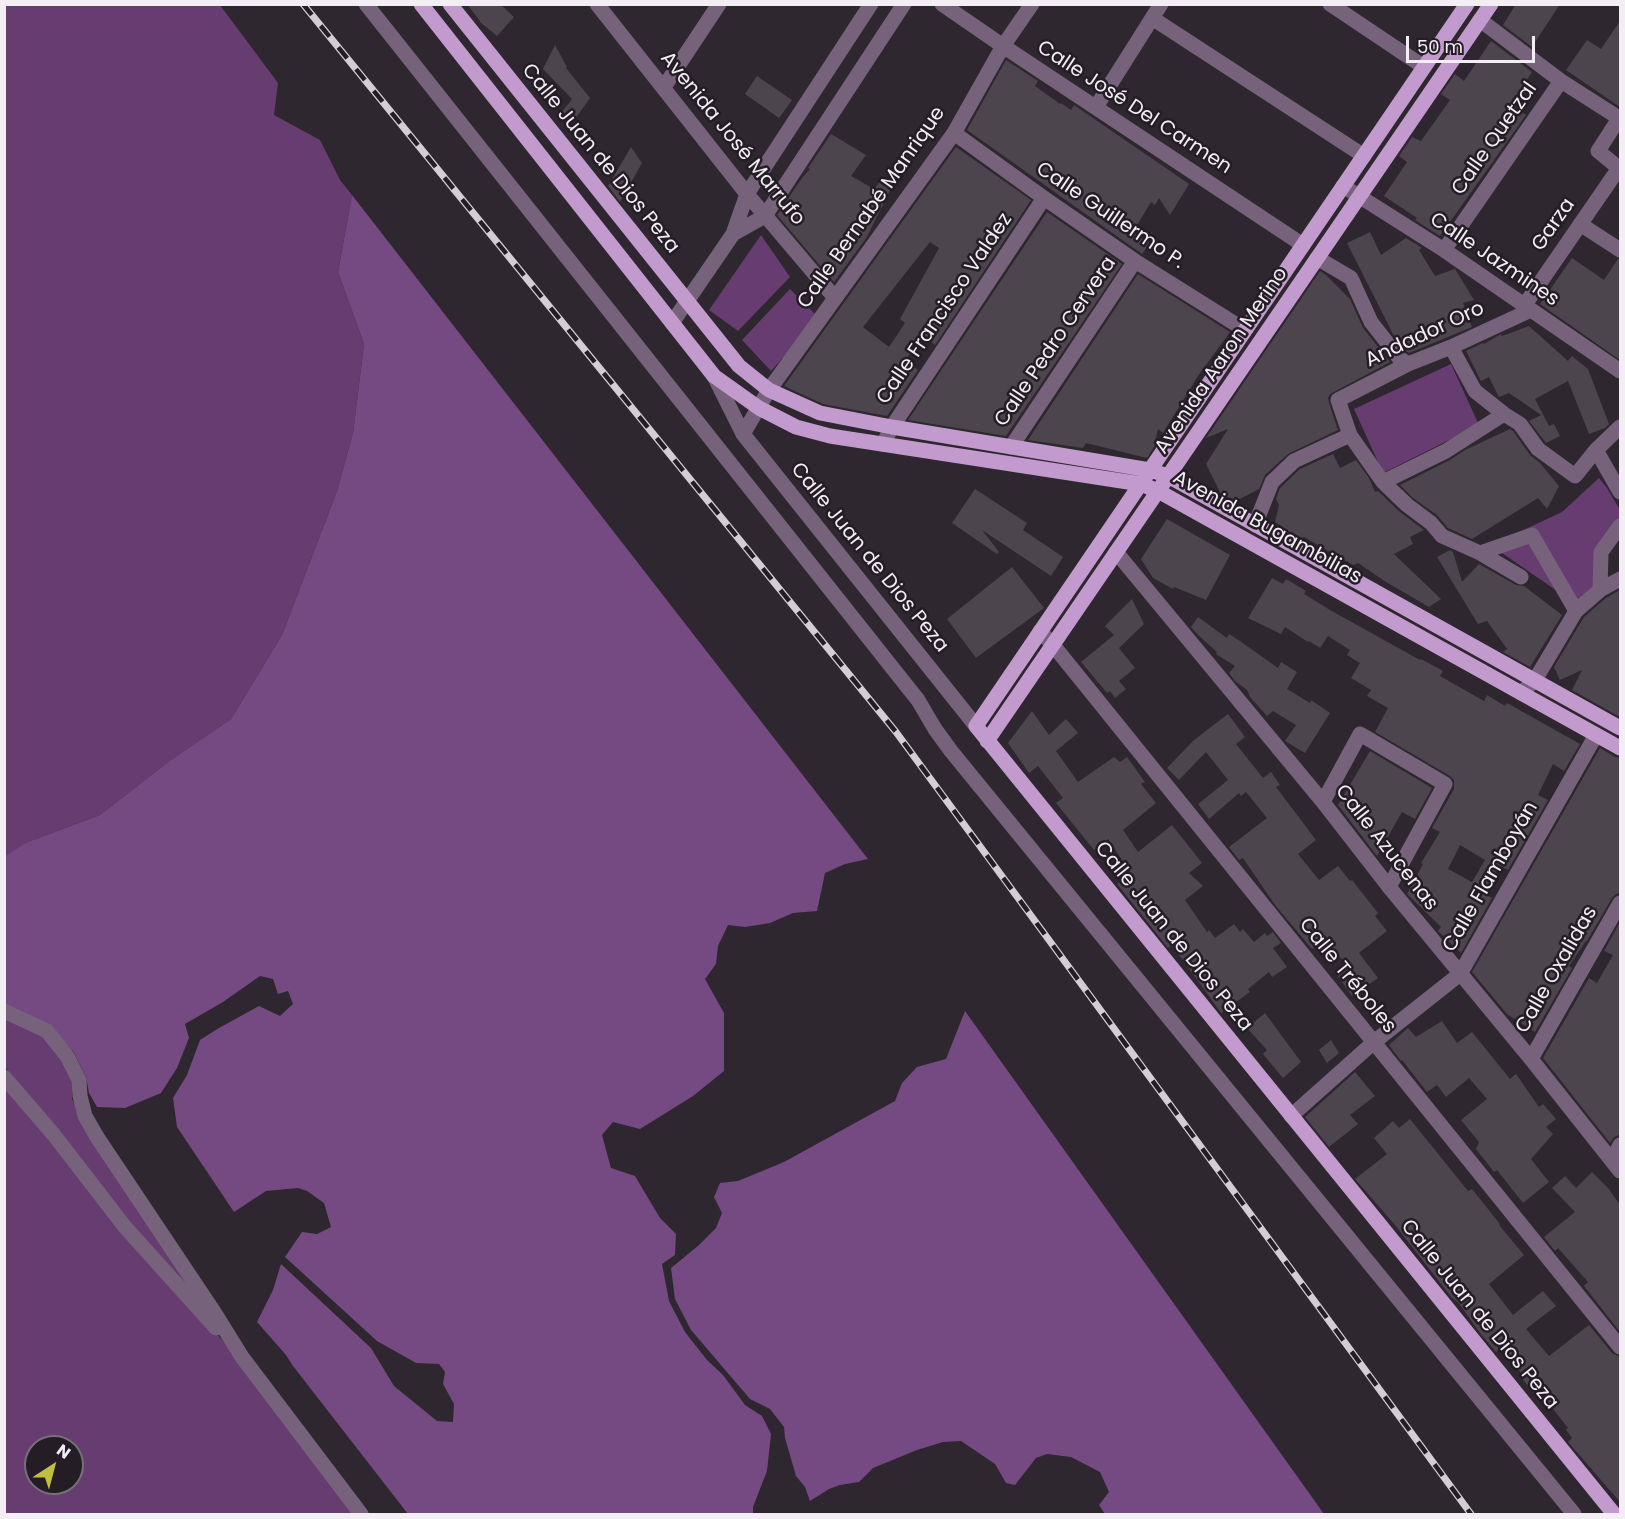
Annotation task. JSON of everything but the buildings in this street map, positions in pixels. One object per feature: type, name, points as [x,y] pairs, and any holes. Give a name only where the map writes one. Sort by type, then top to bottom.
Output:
[{"type":"main road","name":"Calle Juan de Dios Peza","points":[[421,4],[714,376],[759,408]]},
{"type":"main road","name":"Calle Juan de Dios Peza","points":[[450,4],[739,366],[769,390]]},
{"type":"main road","name":"Avenida Aaron Merino","points":[[976,726],[1467,4]]},
{"type":"main road","name":"Avenida Aaron Merino","points":[[987,741],[1491,4]]},
{"type":"main road","name":"Avenida Bugambilias","points":[[769,390],[820,413],[1150,470],[1168,476],[1620,728]]},
{"type":"main road","name":"Avenida Bugambilias","points":[[759,408],[796,428],[830,436],[1141,484],[1158,491],[1620,748]]},
{"type":"main road","name":"Calle Juan de Dios Peza","points":[[976,726],[1614,1515]]},
{"type":"street","points":[[366,4],[918,700],[951,751],[1574,1515]]},
{"type":"street","points":[[664,87],[719,4]]},
{"type":"street","points":[[672,323],[733,234],[747,194],[871,4]]},
{"type":"street","points":[[733,234],[765,216],[904,4]]},
{"type":"street","name":"Calle José Del Carmen","points":[[942,4],[1303,245]]},
{"type":"street","name":"Calle Bernabé Manrique","points":[[743,434],[769,390],[954,133],[1003,46],[1032,4]]},
{"type":"street","points":[[1096,107],[1161,4]]},
{"type":"street","name":"Avenida José Marrufo","points":[[598,5],[747,194],[835,298]]},
{"type":"street","points":[[1335,6],[1425,67]]},
{"type":"street","points":[[1152,18],[1364,156]]},
{"type":"street","points":[[1480,20],[1561,81],[1620,118],[1598,151],[1620,169]]},
{"type":"street","name":"Calle Quetzal","points":[[1444,250],[1561,81]]},
{"type":"street","name":"Calle Guillermo P.","points":[[954,133],[1135,261],[1245,330]]},
{"type":"street","name":"Garza","points":[[1527,308],[1580,224],[1620,169]]},
{"type":"street","name":"Calle Jazmines","points":[[1343,186],[1444,250],[1620,371]]},
{"type":"street","name":"Calle Francisco Valdez","points":[[883,444],[1044,198]]},
{"type":"street","points":[[1580,224],[1620,250]]},
{"type":"street","points":[[1317,258],[1351,278],[1371,322],[1399,358],[1408,364]]},
{"type":"street","name":"Calle Pedro Cervera","points":[[1011,447],[1135,261]]},
{"type":"street","name":"Andador Oro","points":[[1350,435],[1338,400],[1408,364],[1451,347],[1527,308]]},
{"type":"street","points":[[1451,347],[1475,392],[1520,424],[1538,449],[1575,476],[1596,450],[1620,427]]},
{"type":"street","name":"Calle Juan de Dios Peza","points":[[714,376],[743,434],[976,726]]},
{"type":"street","points":[[1383,482],[1446,451],[1504,414]]},
{"type":"street","points":[[1255,525],[1272,482],[1294,461],[1350,435],[1383,482],[1407,505],[1431,523],[1442,536],[1480,553],[1521,577]]},
{"type":"street","points":[[1596,450],[1620,492]]},
{"type":"street","points":[[1600,590],[1601,552],[1620,526]]},
{"type":"street","points":[[1480,553],[1532,535],[1576,611]]},
{"type":"street","name":"Calle Azucenas","points":[[1116,552],[1323,802],[1389,887],[1616,1166]]},
{"type":"street","points":[[1521,693],[1535,680],[1576,611],[1600,590],[1620,579]]},
{"type":"street","name":"Calle Tréboles","points":[[1040,632],[1053,645],[1620,1347]]},
{"type":"street","points":[[1323,802],[1360,734],[1445,784],[1389,887]]},
{"type":"street","name":"Calle Flamboyán","points":[[1291,1116],[1374,1042],[1460,974],[1596,735]]},
{"type":"street","name":"Calle Oxalidas","points":[[1531,1059],[1620,903]]},
{"type":"street","points":[[4,1011],[48,1031],[67,1056],[79,1080],[85,1116],[97,1137],[242,1357],[360,1515]]},
{"type":"street","points":[[4,1077],[54,1135],[125,1227],[242,1357]]},
{"type":"street","points":[[1616,1166],[1620,1145]]},
{"type":"shaded area","points":[[5,5],[220,5],[278,83],[274,115],[320,140],[340,180],[352,195],[338,272],[364,344],[353,433],[337,491],[282,635],[231,719],[168,762],[100,815],[25,843],[5,857]]},
{"type":"shaded area","points":[[352,195],[868,859],[845,864],[825,873],[817,911],[793,913],[770,923],[745,927],[728,925],[718,946],[716,964],[705,979],[724,1013],[724,1071],[693,1096],[640,1129],[613,1122],[602,1135],[611,1168],[635,1176],[660,1218],[676,1234],[675,1255],[662,1264],[669,1301],[685,1332],[707,1360],[723,1375],[745,1405],[762,1416],[771,1434],[767,1471],[753,1507],[753,1514],[408,1514],[286,1355],[257,1322],[273,1290],[281,1264],[371,1348],[394,1386],[437,1421],[453,1422],[454,1404],[443,1384],[445,1372],[439,1364],[416,1363],[377,1341],[285,1257],[302,1232],[317,1234],[331,1227],[324,1203],[307,1191],[298,1188],[266,1191],[234,1212],[177,1127],[173,1098],[187,1075],[200,1040],[259,1006],[280,1016],[293,1004],[288,991],[278,994],[273,979],[260,976],[223,1002],[185,1024],[189,1038],[177,1068],[161,1093],[125,1108],[97,1107],[89,1093],[86,1077],[73,1051],[51,1026],[5,1005],[4,857],[25,843],[100,815],[168,762],[231,719],[282,635],[337,491],[353,433],[364,344],[338,272]]},
{"type":"shaded area","points":[[761,235],[790,277],[738,331],[709,310]]},
{"type":"shaded area","points":[[790,289],[819,318],[771,371],[742,340]]},
{"type":"shaded area","points":[[1451,364],[1479,425],[1383,473],[1354,409]]},
{"type":"shaded area","points":[[1599,478],[1620,510],[1620,525],[1589,598],[1576,604],[1499,551],[1515,534],[1562,512]]},
{"type":"shaded area","points":[[965,1011],[1324,1514],[1105,1514],[1099,1505],[1109,1492],[1100,1472],[1071,1457],[1047,1454],[1036,1458],[1015,1485],[1006,1483],[995,1464],[961,1441],[943,1442],[917,1450],[873,1468],[859,1482],[829,1489],[810,1501],[805,1487],[796,1476],[784,1427],[770,1409],[750,1399],[691,1330],[675,1299],[671,1268],[716,1228],[722,1213],[714,1197],[720,1183],[738,1181],[784,1162],[895,1101],[902,1083],[917,1067],[946,1059]]},
{"type":"shaded area","points":[[4,1017],[44,1036],[62,1061],[72,1082],[72,1099],[81,1118],[207,1310],[127,1220],[5,1067]]},
{"type":"shaded area","points":[[4,1081],[120,1226],[249,1370],[363,1514],[5,1514]]},
{"type":"railway","points":[[303,4],[896,732],[1471,1514]]}]
